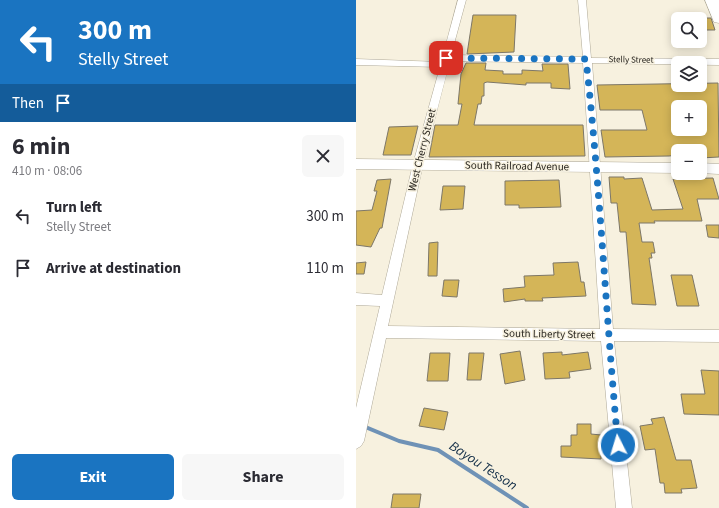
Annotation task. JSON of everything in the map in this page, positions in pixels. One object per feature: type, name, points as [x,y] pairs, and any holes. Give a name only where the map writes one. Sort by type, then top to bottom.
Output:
[{"type":"highway","points":[[712,0],[719,17]]},
{"type":"street","name":"West Cherry Street","points":[[380,332],[418,164],[462,0]]},
{"type":"street","points":[[582,0],[596,167],[607,335],[624,508]]},
{"type":"street","name":"Stelly Street","points":[[356,62],[586,59],[719,62]]},
{"type":"street","name":"South Railroad Avenue","points":[[356,164],[671,168]]},
{"type":"street","points":[[707,168],[719,169]]},
{"type":"street","points":[[356,299],[386,301]]},
{"type":"street","points":[[356,441],[380,332]]},
{"type":"street","name":"South Liberty Street","points":[[380,332],[719,336]]},
{"type":"building","points":[[473,15],[516,15],[514,52],[467,54]]},
{"type":"building","points":[[707,18],[711,18],[715,30],[707,30]]},
{"type":"building","points":[[466,63],[486,63],[485,70],[503,71],[503,74],[522,74],[522,70],[543,71],[542,64],[568,64],[570,89],[551,88],[551,83],[526,83],[526,85],[484,83],[484,96],[482,96],[481,104],[478,104],[474,125],[583,125],[585,156],[429,157],[435,125],[458,125],[462,104],[458,104],[461,74]]},
{"type":"building","points":[[707,83],[718,83],[719,157],[707,158],[707,144],[671,144],[671,156],[605,157],[601,130],[647,130],[642,110],[600,110],[597,85],[671,84],[671,92],[707,92]]},
{"type":"building","points":[[418,126],[411,155],[383,155],[389,127]]},
{"type":"building","points":[[609,177],[624,177],[624,179],[642,178],[652,210],[683,209],[673,180],[707,180],[707,178],[713,178],[719,199],[697,199],[702,221],[654,221],[655,223],[639,223],[642,242],[653,242],[655,253],[651,253],[652,258],[649,258],[656,305],[632,304],[626,232],[620,232],[617,203],[611,203]]},
{"type":"building","points":[[391,179],[382,228],[380,228],[371,247],[356,245],[356,211],[372,210],[377,191],[374,191],[377,180]]},
{"type":"building","points":[[559,180],[561,207],[519,208],[519,205],[505,205],[505,181]]},
{"type":"building","points":[[443,186],[465,186],[463,209],[440,210]]},
{"type":"building","points":[[706,225],[719,225],[719,238],[708,237]]},
{"type":"building","points":[[438,242],[437,276],[428,276],[429,243]]},
{"type":"building","points":[[366,262],[364,274],[356,274],[356,263]]},
{"type":"building","points":[[578,262],[581,282],[584,282],[586,296],[542,298],[543,301],[525,301],[525,299],[504,302],[503,289],[525,287],[524,276],[554,275],[553,263]]},
{"type":"building","points":[[671,275],[692,275],[699,306],[677,306]]},
{"type":"building","points":[[444,280],[459,280],[457,297],[442,296]]},
{"type":"building","points":[[520,351],[525,380],[505,384],[500,354]]},
{"type":"building","points":[[562,352],[562,355],[588,352],[591,369],[569,372],[570,378],[545,379],[543,353]]},
{"type":"building","points":[[430,353],[450,353],[448,381],[427,381]]},
{"type":"building","points":[[469,353],[484,353],[481,380],[467,380]]},
{"type":"building","points":[[701,370],[719,371],[719,415],[684,414],[681,394],[705,394]]},
{"type":"building","points":[[424,408],[448,412],[444,430],[419,426]]},
{"type":"building","points":[[664,417],[676,460],[691,460],[697,488],[681,489],[682,493],[665,493],[664,483],[660,483],[655,449],[645,450],[640,426],[653,424],[651,419]]},
{"type":"building","points":[[577,424],[591,424],[591,434],[601,435],[601,459],[561,457],[561,446],[571,446],[571,435],[577,435]]},
{"type":"building","points":[[393,494],[421,494],[419,508],[391,508]]},
{"type":"waterway","name":"Bayou Tesson","points":[[356,423],[399,441],[438,450],[527,508]]},
{"type":"route","points":[[446,58],[586,59],[596,167],[607,335],[618,445]]}]
